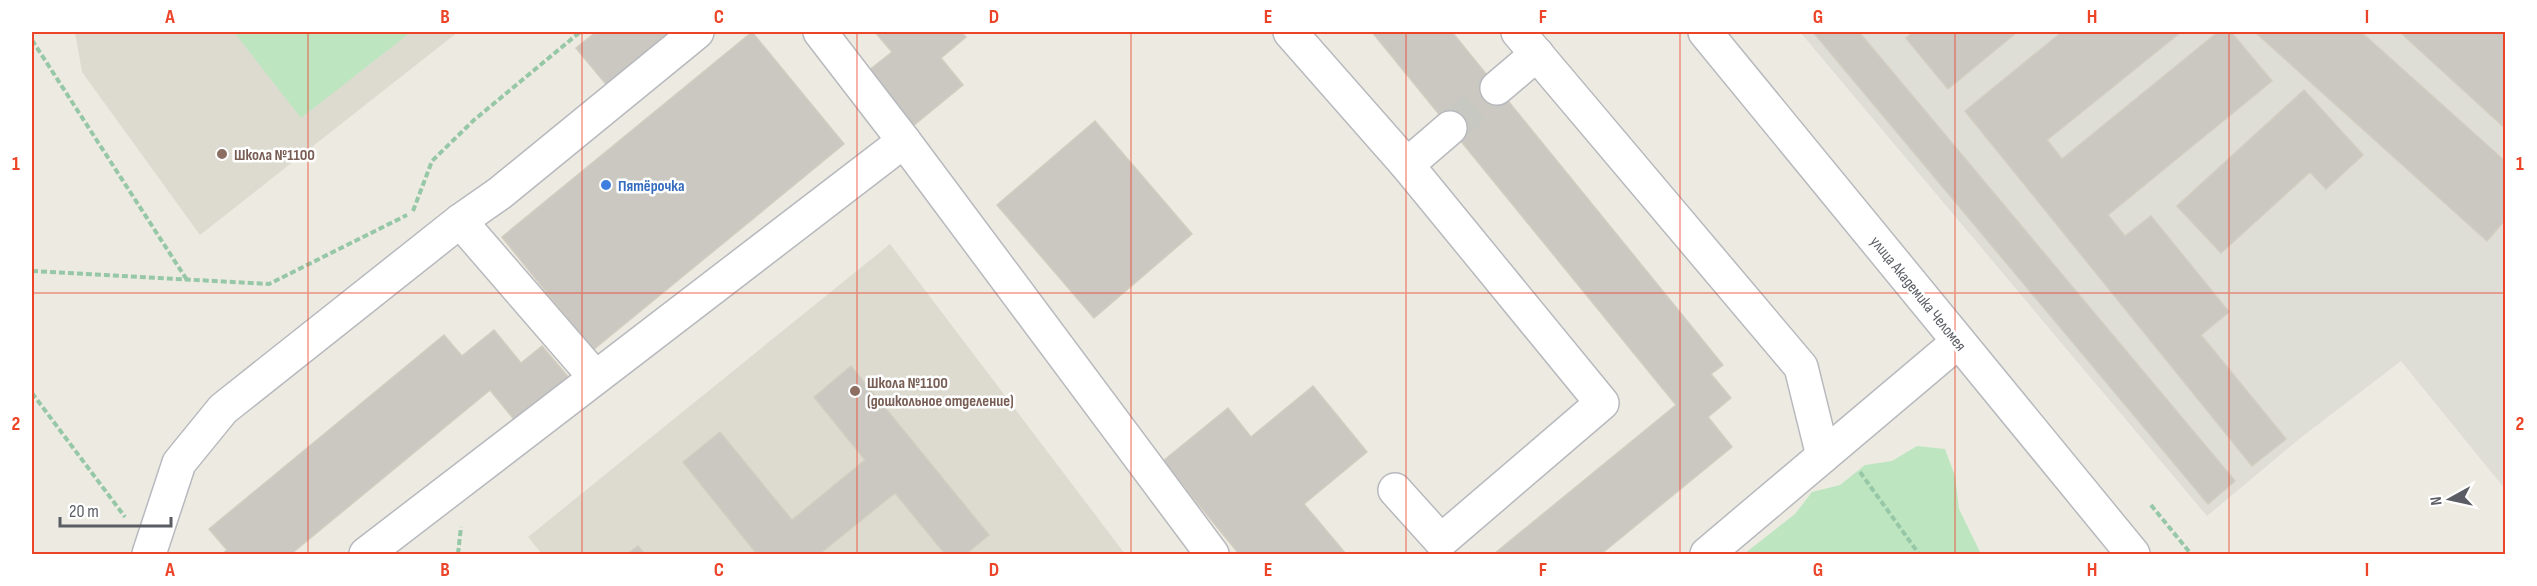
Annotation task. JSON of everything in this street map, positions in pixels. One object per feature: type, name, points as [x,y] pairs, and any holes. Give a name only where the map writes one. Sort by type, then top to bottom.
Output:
[{"type":"street","points":[[149,552],[180,463],[223,409],[460,221],[500,192],[697,32]]},
{"type":"street","points":[[820,32],[904,141],[1212,555]]},
{"type":"street","points":[[1290,32],[1407,165],[1602,403],[1441,541],[1395,490]]},
{"type":"street","name":"улица Академика Челомея","points":[[1705,32],[2127,552]]},
{"type":"street","points":[[1497,88],[1528,43],[1801,367],[1831,449]]},
{"type":"street","points":[[1407,165],[1450,128]]},
{"type":"street","points":[[366,555],[595,376],[904,141]]},
{"type":"street","points":[[460,221],[595,376]]},
{"type":"street","points":[[1707,555],[1958,342]]},
{"type":"path","points":[[412,212],[432,161],[474,120],[580,32]]},
{"type":"path","points":[[32,40],[188,281]]},
{"type":"path","points":[[32,271],[269,284],[422,207]]},
{"type":"path","points":[[32,393],[149,552]]},
{"type":"path","points":[[1831,449],[1919,555]]},
{"type":"path","points":[[2151,505],[2191,555]]},
{"type":"shaded area","name":"Школа №1100","points":[[75,32],[458,32],[200,235],[82,72]]},
{"type":"shaded area","points":[[1800,32],[2505,32],[2505,489],[2401,361],[2299,439],[2207,516]]},
{"type":"shaded area","name":"Школа №1100 (дошкольное отделение)","points":[[890,244],[1125,554],[542,554],[528,537]]},
{"type":"green space","points":[[234,32],[411,32],[301,118]]},
{"type":"green space","points":[[1917,446],[1945,449],[1955,476],[1959,509],[1981,554],[1744,554],[1795,514],[1812,492],[1840,485],[1865,465],[1892,461]]},
{"type":"building","points":[[596,32],[680,32],[610,89],[576,48]]},
{"type":"building","points":[[752,32],[844,144],[593,350],[502,237]]},
{"type":"building","points":[[875,32],[961,32],[966,37],[941,58],[963,85],[913,126],[868,71],[892,52]]},
{"type":"building","points":[[1372,32],[1452,32],[1723,365],[1711,374],[1731,398],[1708,417],[1732,447],[1601,554],[1494,554],[1676,405]]},
{"type":"building","points":[[1813,32],[1859,32],[2235,481],[2208,504]]},
{"type":"building","points":[[1913,32],[2017,32],[1948,89],[1906,38]]},
{"type":"building","points":[[2062,32],[2181,32],[2047,140],[2062,159],[2218,32],[2231,32],[2272,81],[2108,215],[2125,236],[2151,216],[2229,312],[2201,335],[2286,439],[2252,466],[1965,111]]},
{"type":"building","points":[[2255,32],[2361,32],[2506,162],[2506,219],[2487,241]]},
{"type":"building","points":[[2400,32],[2506,32],[2506,129]]},
{"type":"building","points":[[2304,90],[2363,155],[2326,189],[2310,172],[2221,253],[2177,206]]},
{"type":"building","points":[[1095,121],[1192,234],[1094,318],[997,205]]},
{"type":"building","points":[[494,330],[521,363],[542,346],[570,379],[517,423],[490,390],[291,554],[222,554],[227,550],[209,529],[444,335],[462,356]]},
{"type":"building","points":[[851,366],[989,535],[966,554],[945,554],[895,493],[822,552],[823,554],[753,554],[756,553],[683,462],[720,432],[792,520],[865,460],[814,397]]},
{"type":"building","points":[[1313,386],[1367,452],[1304,504],[1346,554],[1239,554],[1163,461],[1228,408],[1251,437]]},
{"type":"building","points":[[638,546],[645,554],[627,554]]},
{"type":"tunnel","points":[[1450,128],[1497,88]]},
{"type":"place","name":"Школа №1100","points":[[222,154]]},
{"type":"place","name":"Пятёрочка","points":[[606,185]]},
{"type":"place","name":"Школа №1100 (дошкольное отделение)","points":[[855,391]]}]
